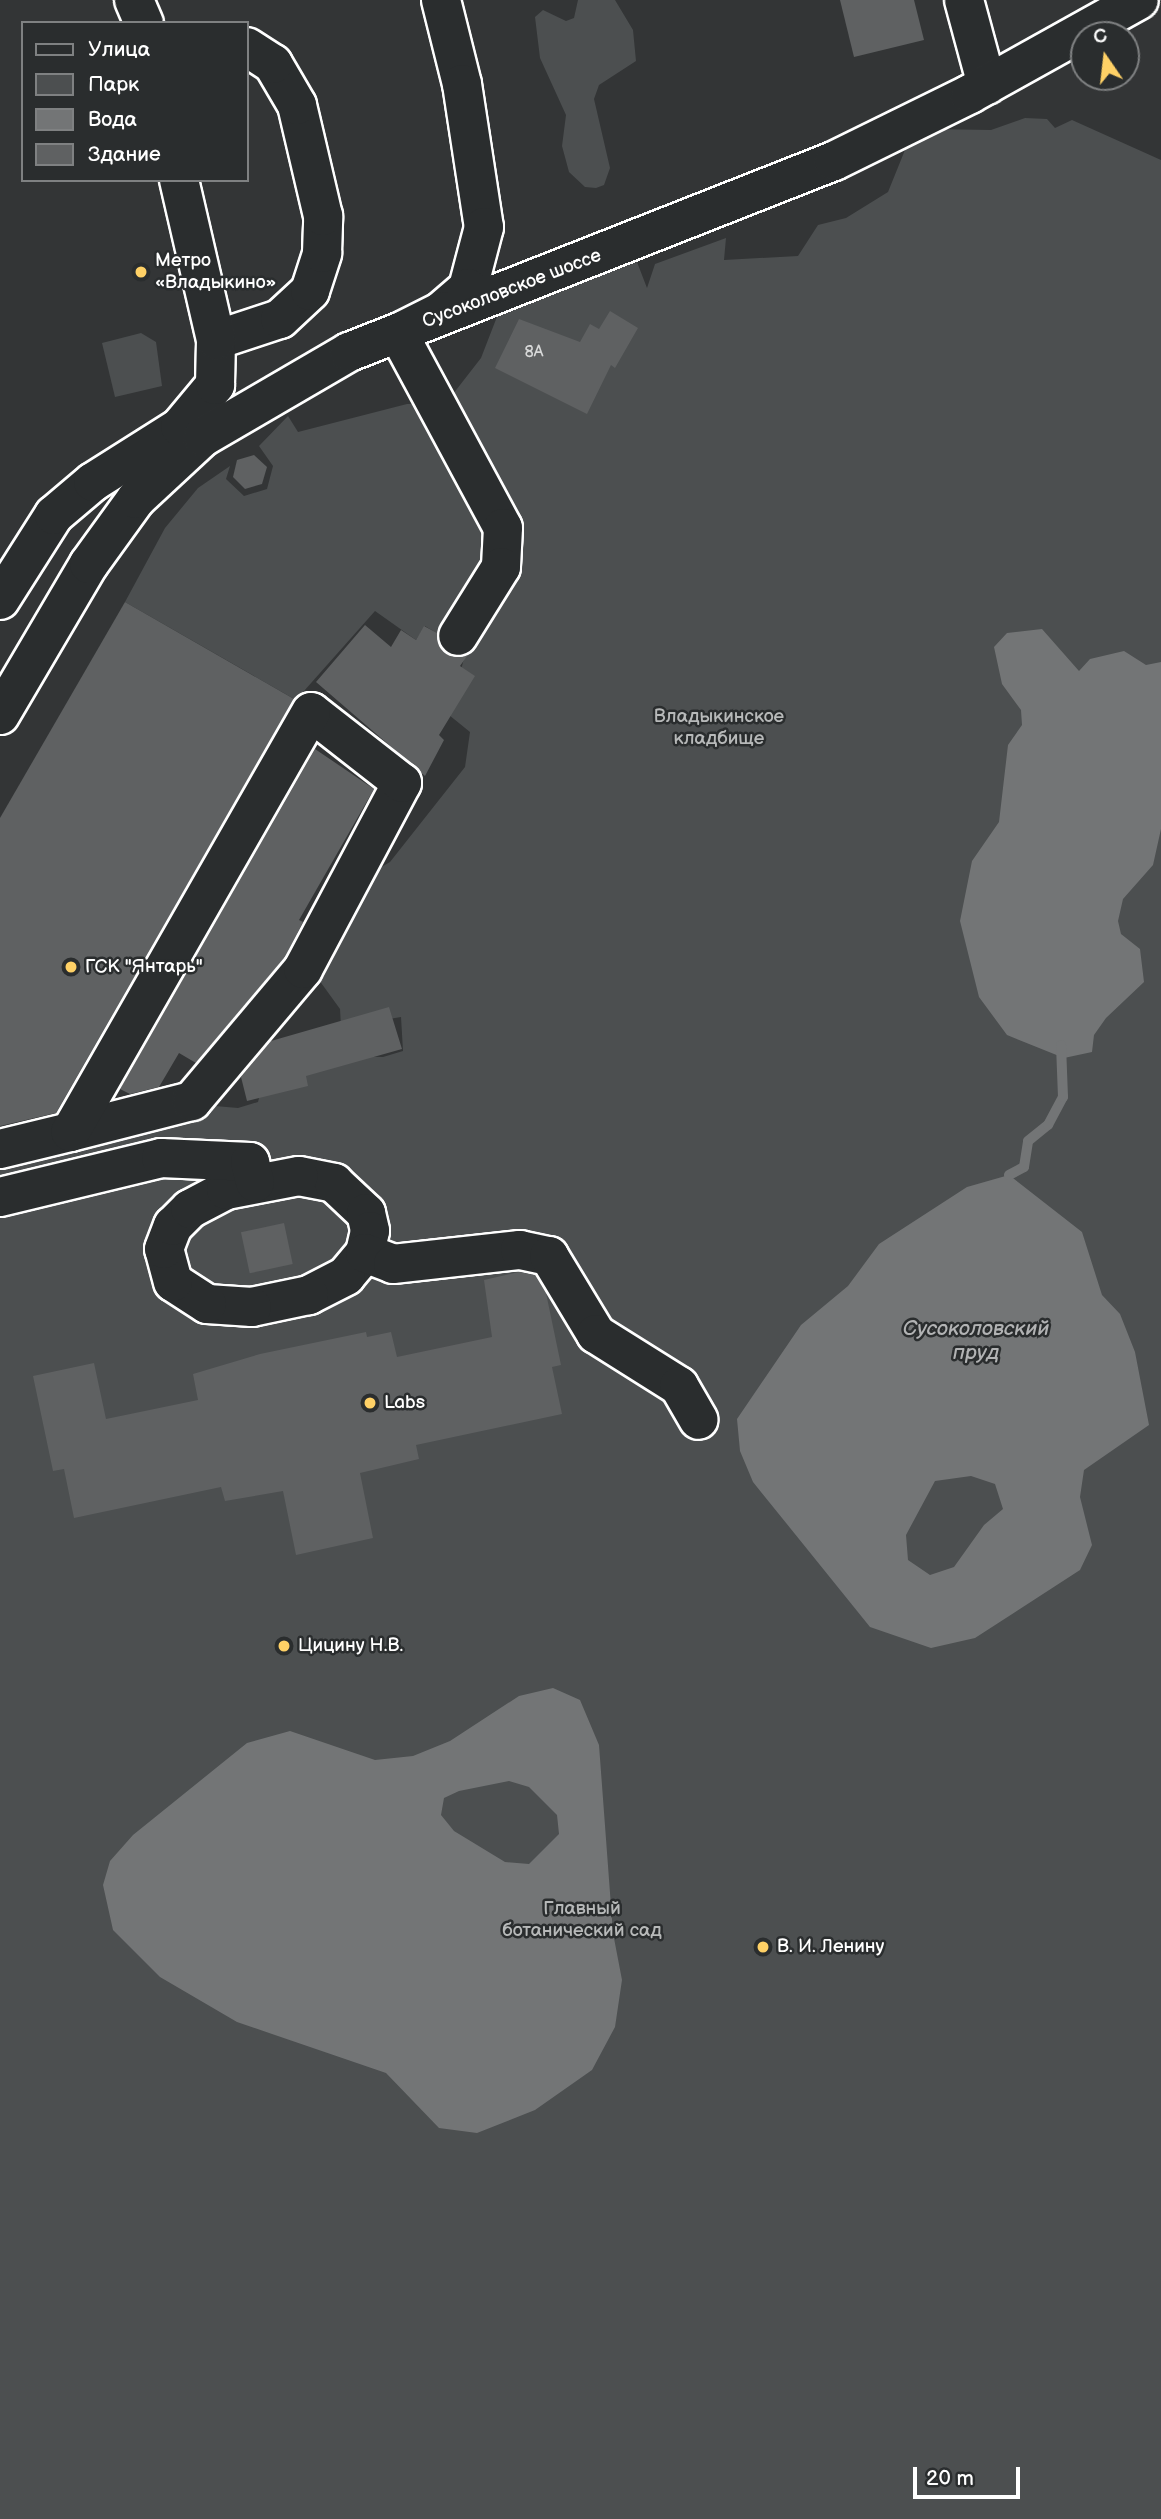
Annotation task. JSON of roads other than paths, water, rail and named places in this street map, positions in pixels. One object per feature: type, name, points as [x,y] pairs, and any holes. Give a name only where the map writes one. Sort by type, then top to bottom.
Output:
[{"type":"street","points":[[441,0],[463,84],[484,227],[468,288],[442,311],[398,332],[503,528],[501,567],[458,636]]},
{"type":"street","points":[[964,0],[987,85]]},
{"type":"street","name":"Сусоколовское шоссе","points":[[0,715],[89,564],[136,499],[174,460],[300,380],[398,332],[726,206],[834,161],[987,85],[1139,0]]},
{"type":"street","points":[[216,340],[280,319],[310,291],[322,253],[323,216],[297,105],[273,64],[248,48]]},
{"type":"street","points":[[0,600],[38,534],[68,502],[190,418],[219,372],[216,340],[179,182]]},
{"type":"street","points":[[216,340],[236,372],[257,384],[300,380]]},
{"type":"street","points":[[38,534],[50,526],[81,534],[89,564]]},
{"type":"street","points":[[0,1149],[70,1132],[192,1101],[303,969],[402,783],[312,712],[70,1132]]},
{"type":"street","points":[[0,1197],[160,1158],[250,1162],[255,1182]]},
{"type":"street","points":[[307,1177],[341,1188],[367,1217],[365,1253],[339,1281],[285,1302],[228,1308],[185,1294],[165,1266],[164,1249],[173,1226],[203,1200],[255,1182],[307,1177]]},
{"type":"street","points":[[365,1253],[393,1264],[526,1249],[549,1256],[596,1334],[679,1386],[699,1420]]},
{"type":"water","points":[[1042,629],[1079,671],[1090,659],[1124,651],[1146,665],[1161,662],[1161,829],[1153,865],[1123,899],[1118,921],[1121,934],[1140,949],[1144,982],[1106,1018],[1094,1035],[1092,1052],[1064,1058],[1007,1035],[979,997],[960,921],[972,861],[999,822],[1008,745],[1022,725],[1021,710],[1002,684],[994,647],[1007,633]]},
{"type":"water","name":"Сусоколовский пруд","points":[[1009,1175],[1082,1232],[1102,1295],[1120,1314],[1135,1352],[1149,1425],[1084,1470],[1080,1497],[1092,1545],[1080,1570],[975,1638],[931,1648],[870,1627],[753,1482],[740,1451],[737,1419],[801,1325],[848,1286],[879,1244],[967,1187]],"holes":[[[971,1476],[995,1484],[1003,1509],[984,1525],[954,1567],[930,1575],[908,1560],[906,1535],[935,1481]]]},
{"type":"water","points":[[553,1688],[580,1700],[599,1745],[613,1933],[622,1980],[615,2027],[592,2070],[535,2110],[477,2133],[439,2128],[386,2073],[237,2022],[160,1977],[113,1930],[103,1885],[110,1861],[133,1835],[247,1743],[290,1731],[375,1760],[413,1756],[450,1741],[519,1696]],"holes":[[[509,1781],[529,1787],[557,1815],[559,1834],[529,1864],[505,1862],[454,1831],[441,1815],[444,1798],[459,1791]]]},
{"type":"waterway","points":[[1009,1175],[1024,1167],[1028,1141],[1048,1125],[1063,1097],[1061,1045]]},
{"type":"place","name":"Метро «Владыкино»","points":[[141,272]]},
{"type":"place","name":"ГСК \"Янтарь\"","points":[[71,967]]},
{"type":"place","name":"Labs","points":[[370,1403]]},
{"type":"place","name":"Цицину Н.В.","points":[[284,1646]]},
{"type":"place","name":"В. И. Ленину","points":[[763,1947]]},
{"type":"park label","name":"Владыкинское кладбище","points":[[719,728]]},
{"type":"park label","name":"Главный ботанический сад","points":[[582,1920]]}]
